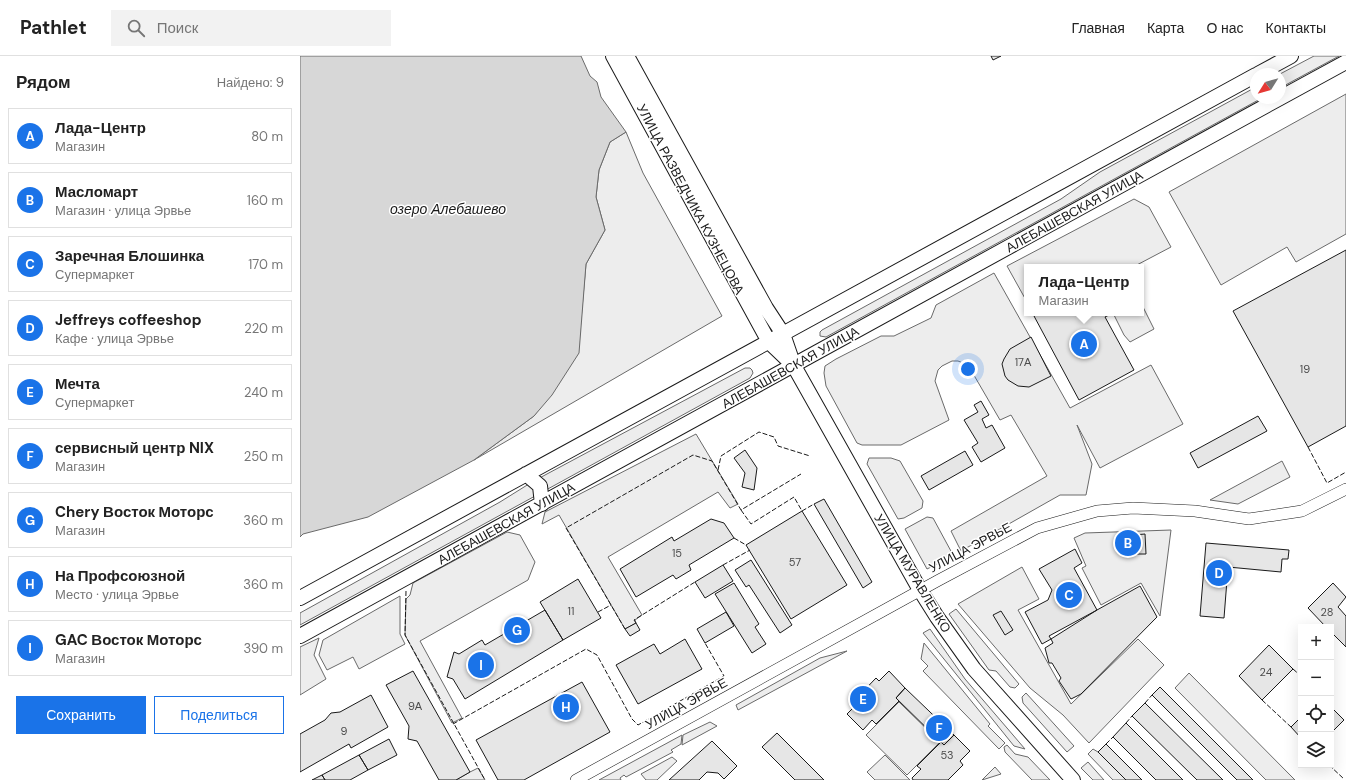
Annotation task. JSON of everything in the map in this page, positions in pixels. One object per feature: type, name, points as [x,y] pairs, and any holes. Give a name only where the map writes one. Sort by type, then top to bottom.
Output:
[{"type":"main road","name":"УЛИЦА РАЗВЕДЧИКА КУЗНЕЦОВА","points":[[613,56],[769,342],[794,366]]},
{"type":"main road","name":"УЛИЦА РАЗВЕДЧИКА КУЗНЕЦОВА","points":[[628,56],[766,308],[783,334],[794,366]]},
{"type":"main road","points":[[1270,68],[1291,56]]},
{"type":"main road","name":"АЛЕБАШЕВСКАЯ УЛИЦА","points":[[1286,95],[1346,62]]},
{"type":"main road","points":[[300,598],[1250,79]]},
{"type":"main road","name":"АЛЕБАШЕВСКАЯ УЛИЦА","points":[[300,636],[1269,104]]},
{"type":"main road","name":"УЛИЦА МУРАВЛЕНКО","points":[[794,366],[920,590],[974,669],[1073,780]]},
{"type":"main road","points":[[526,474],[540,486],[542,504]]},
{"type":"street","name":"УЛИЦА ЭРВЬЕ","points":[[576,780],[920,590],[1037,528],[1097,511],[1132,508],[1196,511],[1249,519],[1302,511],[1346,489]]},
{"type":"shaded area","points":[[1314,56],[1339,56],[1286,85],[1286,71]]},
{"type":"shaded area","points":[[1250,90],[1251,104],[826,337],[820,336],[820,332],[822,330],[1061,199],[1100,172]]},
{"type":"shaded area","points":[[1346,94],[1346,234],[1296,262],[1287,247],[1221,285],[1169,192]]},
{"type":"shaded area","points":[[626,132],[643,173],[722,316],[474,460],[534,416],[578,353],[586,264],[605,230],[596,197],[599,170],[610,142]]},
{"type":"shaded area","points":[[1134,199],[1149,207],[1171,247],[1139,264],[1024,264],[1024,297],[1007,266]]},
{"type":"shaded area","points":[[994,273],[1070,408],[1151,365],[1183,424],[1100,468],[1077,425],[1092,464],[1086,495],[1060,495],[961,551],[951,531],[1047,476],[1011,415],[1000,420],[968,365],[958,361],[952,361],[942,366],[938,370],[935,381],[949,420],[901,445],[862,445],[857,443],[826,386],[824,373],[825,366],[836,359],[881,336],[894,336],[931,318],[936,305]]},
{"type":"shaded area","points":[[1144,309],[1154,329],[1130,342],[1124,335],[1114,316],[1144,316]]},
{"type":"shaded area","points":[[745,368],[750,368],[752,370],[753,373],[750,378],[300,625],[300,613],[500,502],[532,482]]},
{"type":"shaded area","points":[[696,434],[738,504],[730,508],[718,492],[608,557],[642,615],[635,620],[636,623],[625,629],[559,515],[542,524],[545,512]]},
{"type":"shaded area","points":[[869,458],[891,458],[900,461],[923,501],[922,508],[904,518],[898,519],[867,464]]},
{"type":"shaded area","points":[[1282,461],[1290,477],[1238,504],[1210,500]]},
{"type":"shaded area","points":[[927,517],[933,518],[952,553],[951,557],[927,569],[905,529]]},
{"type":"shaded area","points":[[1171,530],[1160,616],[1141,583],[1101,605],[1082,568],[1086,566],[1074,538],[1085,533]]},
{"type":"shaded area","points":[[507,532],[520,535],[535,562],[528,580],[420,641],[462,718],[452,723],[405,635],[406,599],[410,595],[413,583]]},
{"type":"shaded area","points":[[1022,567],[1039,599],[1018,610],[1071,704],[1138,639],[1164,665],[1089,743],[1063,715],[1030,688],[958,604]]},
{"type":"shaded area","points":[[400,596],[400,634],[405,644],[359,669],[353,657],[327,670],[319,655],[323,640]]},
{"type":"shaded area","points":[[956,609],[1019,684],[1015,688],[1010,687],[996,671],[989,670],[949,614]]},
{"type":"shaded area","points":[[930,629],[965,679],[1025,749],[1014,746],[923,633]]},
{"type":"shaded area","points":[[319,638],[314,655],[326,679],[300,695],[300,647]]},
{"type":"shaded area","points":[[924,643],[990,724],[988,726],[1005,743],[999,749],[923,671],[928,666],[921,659]]},
{"type":"shaded area","points":[[847,651],[738,710],[736,705],[820,658]]},
{"type":"shaded area","points":[[1189,673],[1295,780],[1266,780],[1175,688]]},
{"type":"shaded area","points":[[1026,693],[1074,746],[1067,752],[1023,703],[1022,697]]},
{"type":"shaded area","points":[[899,702],[940,742],[907,775],[866,735]]},
{"type":"shaded area","points":[[710,722],[717,726],[682,745],[683,735]]},
{"type":"shaded area","points":[[682,735],[681,744],[671,750],[673,752],[626,777],[624,775],[620,778],[621,780],[599,780]]},
{"type":"shaded area","points":[[1007,745],[1015,754],[1028,757],[1050,780],[1032,780],[1005,752],[1004,747]]},
{"type":"shaded area","points":[[1093,749],[1098,752],[1126,780],[1113,780],[1088,754]]},
{"type":"shaded area","points":[[885,755],[910,780],[875,780],[867,772]]},
{"type":"shaded area","points":[[672,757],[677,761],[657,780],[646,780],[641,774]]},
{"type":"shaded area","points":[[1088,762],[1104,780],[1093,780],[1081,768]]},
{"type":"shaded area","points":[[995,767],[1001,774],[982,780]]},
{"type":"shaded area","points":[[478,768],[485,780],[456,780],[470,772]]},
{"type":"water","name":"озеро Алебашево","points":[[300,56],[581,56],[590,76],[597,82],[601,97],[626,132],[610,142],[599,170],[596,197],[605,230],[586,264],[579,353],[552,395],[534,416],[474,460],[368,517],[303,534],[300,537]]},
{"type":"building","points":[[991,56],[1001,56],[993,60]]},
{"type":"building","points":[[1346,250],[1346,426],[1308,447],[1233,311]]},
{"type":"building","points":[[1034,316],[1107,316],[1105,317],[1134,370],[1079,400]]},
{"type":"building","points":[[1031,337],[1051,376],[1029,387],[1018,386],[1008,380],[1005,376],[1002,364],[1010,349]]},
{"type":"building","points":[[981,401],[989,415],[982,419],[986,428],[992,425],[1005,448],[981,462],[972,447],[978,443],[964,420],[978,412],[974,405]]},
{"type":"building","points":[[1258,416],[1267,431],[1198,468],[1190,453]]},
{"type":"building","points":[[745,450],[757,468],[754,490],[742,487],[745,473],[734,458]]},
{"type":"building","points":[[965,451],[973,465],[929,490],[921,476]]},
{"type":"building","points":[[824,499],[872,582],[863,588],[814,504]]},
{"type":"building","points":[[802,511],[847,585],[791,619],[746,545]]},
{"type":"building","points":[[711,519],[724,523],[734,538],[689,565],[691,570],[676,579],[673,575],[636,597],[620,569],[672,537],[674,541]]},
{"type":"building","points":[[1145,534],[1146,554],[1135,554],[1134,535]]},
{"type":"building","points":[[1206,543],[1289,550],[1288,559],[1282,559],[1281,572],[1228,567],[1224,618],[1200,616]]},
{"type":"building","points":[[1075,549],[1082,563],[1074,568],[1097,610],[1049,636],[1051,639],[1042,644],[1025,612],[1048,600],[1052,590],[1039,569]]},
{"type":"building","points":[[751,560],[792,625],[780,633],[749,585],[746,587],[735,570]]},
{"type":"building","points":[[723,565],[733,581],[705,598],[695,582]]},
{"type":"building","points":[[578,579],[601,618],[563,640],[540,602]]},
{"type":"building","points":[[734,583],[759,624],[755,627],[766,644],[752,653],[715,594]]},
{"type":"building","points":[[1333,583],[1346,597],[1338,607],[1346,616],[1346,647],[1334,635],[1334,624],[1323,624],[1308,608]]},
{"type":"building","points":[[1140,586],[1157,617],[1081,694],[1071,699],[1059,681],[1061,678],[1052,663],[1049,663],[1045,648],[1053,643],[1051,639],[1097,610]]},
{"type":"building","points":[[545,610],[563,640],[465,699],[453,679],[447,677],[454,652],[459,654],[482,640],[485,645]]},
{"type":"building","points":[[1001,611],[1013,630],[1005,635],[993,615]]},
{"type":"building","points":[[726,612],[734,626],[705,643],[697,629]]},
{"type":"building","points":[[636,623],[640,630],[630,636],[625,629]]},
{"type":"building","points":[[685,639],[702,669],[638,704],[616,665],[654,644],[660,654]]},
{"type":"building","points":[[1269,645],[1293,669],[1262,700],[1239,676]]},
{"type":"building","points":[[413,671],[470,772],[456,780],[439,780],[417,741],[408,739],[409,726],[386,685]]},
{"type":"building","points":[[889,671],[905,688],[896,698],[899,701],[876,724],[872,720],[863,730],[847,714],[856,705],[853,702],[876,678],[879,681]]},
{"type":"building","points":[[582,682],[610,732],[524,780],[498,780],[476,740]]},
{"type":"building","points":[[1160,687],[1253,780],[1237,780],[1152,695]]},
{"type":"building","points":[[905,688],[954,735],[944,745],[896,698]]},
{"type":"building","points":[[371,695],[388,727],[351,748],[349,744],[300,772],[300,734],[325,720],[331,713],[340,712]]},
{"type":"building","points":[[1145,703],[1223,780],[1197,780],[1132,716]]},
{"type":"building","points":[[1334,710],[1344,720],[1334,730]]},
{"type":"building","points":[[1298,720],[1298,735],[1291,727]]},
{"type":"building","points":[[1126,723],[1183,780],[1156,780],[1113,737]]},
{"type":"building","points":[[777,733],[824,780],[795,780],[762,747]]},
{"type":"building","points":[[954,735],[970,751],[960,761],[963,765],[948,780],[913,780],[912,778],[921,769],[917,766],[941,742],[944,745]]},
{"type":"building","points":[[389,739],[397,755],[368,770],[359,755]]},
{"type":"building","points":[[712,741],[737,766],[724,779],[718,773],[707,772],[699,780],[669,780]]},
{"type":"building","points":[[1106,744],[1142,780],[1126,780],[1098,752]]},
{"type":"building","points":[[359,755],[368,770],[350,780],[325,780],[322,775]]},
{"type":"building","points":[[322,775],[325,780],[312,780]]},
{"type":"fence","points":[[718,470],[721,456],[759,432],[774,437],[778,446],[810,456]]},
{"type":"fence","points":[[1308,447],[1327,483],[1346,472]]},
{"type":"fence","points":[[625,629],[566,528],[693,455],[712,461],[741,510],[801,474]]},
{"type":"fence","points":[[741,510],[751,524],[794,497],[802,511],[814,504]]},
{"type":"fence","points":[[734,538],[746,545]]},
{"type":"fence","points":[[723,565],[750,550]]},
{"type":"fence","points":[[636,623],[634,620],[695,582]]},
{"type":"fence","points":[[406,591],[405,635],[485,780]]},
{"type":"fence","points":[[598,612],[611,605]]},
{"type":"fence","points":[[453,724],[586,649],[597,655],[632,719],[638,725],[724,676],[705,643]]},
{"type":"fence","points":[[1293,669],[1298,673]]},
{"type":"fence","points":[[1145,703],[1152,695]]},
{"type":"fence","points":[[1262,700],[1291,727]]},
{"type":"fence","points":[[1126,723],[1132,716]]},
{"type":"fence","points":[[1106,744],[1113,737]]},
{"type":"fence","points":[[1332,768],[1344,779]]},
{"type":"place","name":"Лада-Центр","points":[[1084,344]]},
{"type":"place","name":"Масломарт","points":[[1128,543]]},
{"type":"place","name":"Jeffreys coffeeshop","points":[[1219,573]]},
{"type":"place","name":"Заречная Блошинка","points":[[1069,595]]},
{"type":"place","name":"Chery Восток Моторс","points":[[517,630]]},
{"type":"place","name":"GAC Восток Моторс","points":[[481,665]]},
{"type":"place","name":"Мечта","points":[[863,699]]},
{"type":"place","name":"На Профсоюзной","points":[[566,707]]},
{"type":"place","name":"сервисный центр NIX","points":[[939,728]]}]
